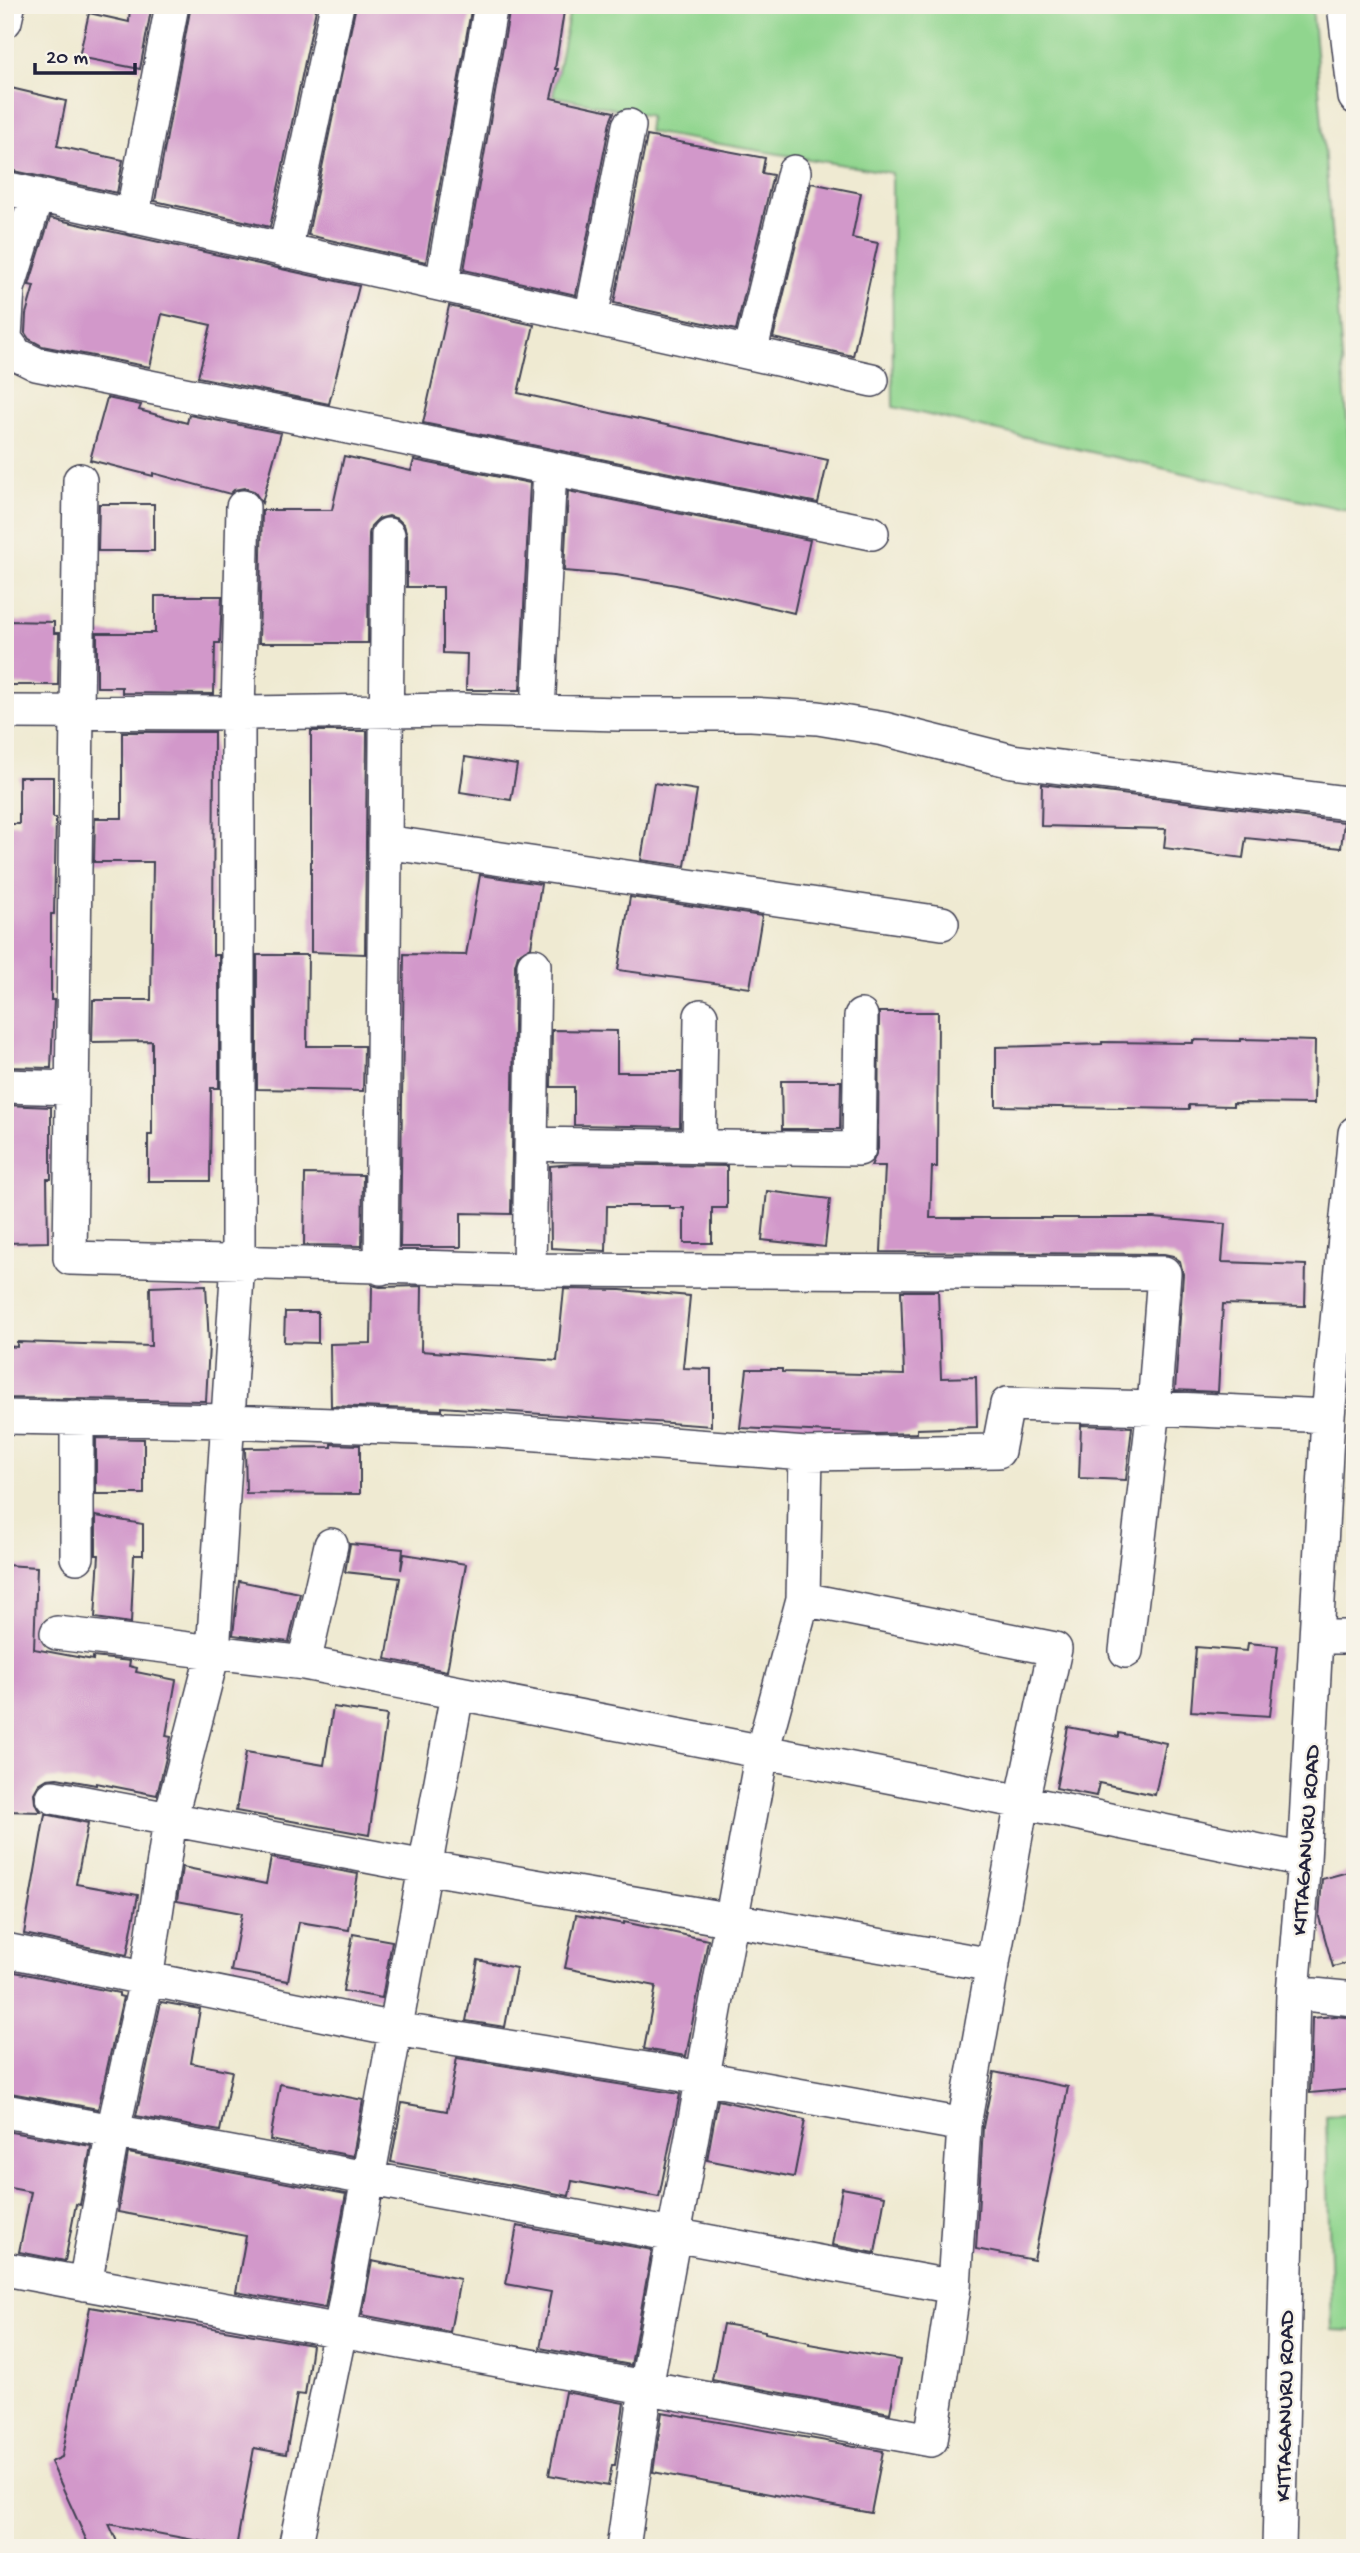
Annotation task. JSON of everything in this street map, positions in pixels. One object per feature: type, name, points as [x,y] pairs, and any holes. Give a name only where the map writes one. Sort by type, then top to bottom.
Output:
[{"type":"street","points":[[132,217],[172,5]]},
{"type":"street","points":[[285,251],[337,5]]},
{"type":"street","points":[[1344,5],[1355,97]]},
{"type":"street","points":[[442,284],[490,10]]},
{"type":"street","points":[[591,318],[628,126]]},
{"type":"street","points":[[750,353],[794,172]]},
{"type":"street","points":[[5,188],[872,380]]},
{"type":"street","points":[[37,195],[9,274],[5,338],[16,354],[36,364],[872,533]]},
{"type":"street","points":[[538,712],[550,468]]},
{"type":"street","points":[[80,480],[70,1258],[238,1261],[381,1268],[1164,1273],[1154,1408],[1126,1651]]},
{"type":"street","points":[[85,2284],[113,2131],[146,1980],[170,1820],[213,1653],[238,1261],[238,713],[243,508]]},
{"type":"street","points":[[381,1268],[388,535]]},
{"type":"street","points":[[5,712],[459,710],[751,714],[818,718],[884,729],[1012,761],[1355,804]]},
{"type":"street","points":[[385,842],[942,923]]},
{"type":"street","points":[[529,1270],[534,965]]},
{"type":"street","points":[[699,1147],[702,1016]]},
{"type":"street","points":[[531,1144],[859,1149],[861,1016]]},
{"type":"street","points":[[5,1086],[72,1088]]},
{"type":"street","name":"KITTAGANURU ROAD","points":[[1279,2548],[1293,1993],[1304,1860],[1316,1637],[1340,1478],[1328,1416],[1347,1301],[1355,1133]]},
{"type":"street","points":[[5,1417],[227,1421],[497,1431],[806,1454],[998,1451],[1007,1404],[1328,1416]]},
{"type":"street","points":[[76,1557],[77,1418]]},
{"type":"street","points":[[623,2548],[646,2388],[762,1752],[803,1600],[806,1454]]},
{"type":"street","points":[[304,1663],[331,1545]]},
{"type":"street","points":[[5,2269],[931,2439],[954,2287],[964,2125],[1022,1802],[1055,1649],[803,1600]]},
{"type":"street","points":[[57,1633],[304,1663],[1022,1802],[1304,1860]]},
{"type":"street","points":[[1316,1637],[1355,1637]]},
{"type":"street","points":[[295,2548],[340,2331],[457,1694]]},
{"type":"street","points":[[53,1797],[425,1867],[993,1965]]},
{"type":"street","points":[[5,1950],[395,2029],[703,2078],[964,2125]]},
{"type":"street","points":[[1293,1993],[1355,1999]]},
{"type":"street","points":[[5,2111],[954,2287]]},
{"type":"green space","points":[[571,5],[1312,5],[1355,512],[893,407],[892,173],[648,132],[650,116],[553,96]]},
{"type":"green space","points":[[1355,2113],[1355,2331],[1332,2330],[1326,2116]]},
{"type":"building","points":[[130,5],[152,5],[140,69],[79,57],[89,13],[129,22]]},
{"type":"building","points":[[191,5],[317,5],[270,227],[155,201]]},
{"type":"building","points":[[356,5],[472,5],[426,262],[308,235]]},
{"type":"building","points":[[508,5],[565,5],[555,69],[558,69],[551,98],[614,112],[576,295],[464,270],[509,13]]},
{"type":"building","points":[[11,88],[66,101],[57,146],[123,160],[117,193],[5,169],[5,115]]},
{"type":"building","points":[[647,136],[765,158],[762,173],[773,175],[736,330],[614,303]]},
{"type":"building","points":[[811,183],[861,193],[852,238],[878,243],[853,356],[773,338]]},
{"type":"building","points":[[50,218],[359,286],[329,404],[198,377],[211,325],[162,314],[150,367],[42,346],[29,339],[25,333],[26,314],[34,286],[29,285]]},
{"type":"building","points":[[449,306],[534,325],[518,393],[828,460],[818,503],[423,423]]},
{"type":"building","points":[[107,398],[141,405],[139,410],[187,423],[189,415],[281,433],[262,503],[254,491],[244,488],[234,490],[230,494],[153,473],[153,476],[90,460]]},
{"type":"building","points":[[344,456],[411,471],[414,460],[530,483],[520,690],[466,690],[467,654],[443,653],[443,587],[407,587],[407,535],[404,525],[389,516],[378,519],[371,526],[369,534],[368,643],[259,643],[262,510],[332,510]]},
{"type":"building","points":[[568,491],[810,540],[794,613],[676,585],[616,575],[564,571]]},
{"type":"building","points":[[99,504],[154,504],[154,551],[98,551]]},
{"type":"building","points":[[155,596],[222,596],[220,643],[215,643],[214,694],[122,693],[122,687],[97,687],[97,633],[155,633]]},
{"type":"building","points":[[5,621],[54,622],[54,633],[59,633],[58,685],[5,685]]},
{"type":"building","points":[[311,731],[367,731],[365,954],[311,952]]},
{"type":"building","points":[[122,732],[214,732],[213,955],[219,955],[219,1088],[211,1088],[210,1181],[148,1181],[148,1135],[152,1135],[152,1041],[92,1042],[93,1000],[151,1000],[153,862],[94,862],[95,818],[122,818]]},
{"type":"building","points":[[465,757],[517,765],[511,800],[460,792]]},
{"type":"building","points":[[19,777],[53,777],[53,818],[56,818],[54,914],[51,914],[51,1000],[54,1000],[51,1068],[5,1067],[5,824],[19,824]]},
{"type":"building","points":[[654,783],[697,790],[685,866],[641,860]]},
{"type":"building","points":[[1042,784],[1344,822],[1341,848],[1246,838],[1243,858],[1164,848],[1166,829],[1041,826]]},
{"type":"building","points":[[480,875],[541,884],[531,947],[518,955],[515,965],[511,1214],[461,1213],[461,1247],[400,1247],[404,954],[466,955]]},
{"type":"building","points":[[630,897],[762,916],[750,988],[618,970]]},
{"type":"building","points":[[257,955],[308,955],[307,1046],[364,1046],[363,1091],[257,1089]]},
{"type":"building","points":[[879,1012],[938,1012],[937,1167],[932,1167],[930,1218],[1154,1218],[1225,1224],[1222,1262],[1306,1265],[1305,1306],[1223,1304],[1218,1392],[1175,1390],[1183,1274],[1180,1261],[1173,1256],[881,1252],[885,1166],[871,1166],[878,1149]]},
{"type":"building","points":[[552,1030],[617,1031],[617,1072],[681,1072],[680,1127],[574,1125],[574,1087],[551,1087]]},
{"type":"building","points":[[1193,1040],[1315,1041],[1314,1104],[1233,1103],[1233,1106],[1189,1105],[1189,1109],[996,1106],[996,1047],[1102,1042],[1193,1043]]},
{"type":"building","points":[[781,1081],[841,1081],[840,1129],[782,1129]]},
{"type":"building","points":[[5,1105],[51,1107],[51,1179],[47,1179],[48,1242],[5,1243]]},
{"type":"building","points":[[550,1166],[727,1166],[727,1208],[712,1208],[712,1243],[684,1243],[684,1208],[607,1206],[606,1251],[551,1248]]},
{"type":"building","points":[[305,1174],[363,1175],[362,1246],[304,1245]]},
{"type":"building","points":[[767,1191],[830,1199],[825,1247],[762,1240]]},
{"type":"building","points":[[206,1285],[209,1345],[206,1401],[5,1398],[5,1346],[17,1347],[17,1342],[151,1346],[150,1287]]},
{"type":"building","points":[[372,1285],[422,1286],[421,1351],[557,1361],[564,1289],[620,1290],[690,1296],[683,1368],[711,1369],[711,1426],[442,1407],[442,1410],[331,1406],[330,1344],[371,1343]]},
{"type":"building","points":[[901,1291],[938,1291],[941,1378],[976,1377],[977,1427],[917,1429],[917,1433],[875,1434],[740,1428],[747,1369],[904,1375]]},
{"type":"building","points":[[285,1312],[318,1312],[318,1343],[284,1342]]},
{"type":"building","points":[[1081,1425],[1132,1427],[1126,1480],[1079,1478]]},
{"type":"building","points":[[96,1438],[144,1439],[144,1494],[96,1494]]},
{"type":"building","points":[[331,1444],[360,1445],[360,1494],[246,1493],[245,1448],[331,1447]]},
{"type":"building","points":[[96,1516],[143,1524],[143,1555],[134,1555],[131,1623],[95,1618],[99,1555],[96,1555]]},
{"type":"building","points":[[350,1544],[403,1549],[401,1570],[404,1554],[466,1564],[447,1671],[386,1659],[400,1578],[345,1572]]},
{"type":"building","points":[[5,1565],[37,1567],[34,1649],[93,1660],[93,1657],[130,1661],[129,1666],[137,1668],[136,1672],[176,1680],[166,1736],[171,1737],[157,1795],[96,1783],[47,1779],[39,1784],[34,1793],[35,1803],[41,1812],[5,1811]]},
{"type":"building","points":[[239,1581],[300,1593],[289,1642],[233,1635]]},
{"type":"building","points":[[1248,1643],[1278,1646],[1270,1716],[1191,1711],[1196,1647],[1247,1651]]},
{"type":"building","points":[[333,1707],[387,1715],[369,1835],[236,1811],[246,1752],[324,1765]]},
{"type":"building","points":[[1068,1727],[1119,1737],[1119,1733],[1166,1743],[1155,1795],[1099,1783],[1096,1796],[1056,1788]]},
{"type":"building","points":[[45,1814],[88,1823],[76,1884],[138,1895],[127,1955],[24,1934]]},
{"type":"building","points":[[271,1858],[358,1874],[349,1930],[299,1922],[288,1981],[231,1971],[242,1913],[177,1901],[182,1867],[266,1884]]},
{"type":"building","points":[[1355,1870],[1355,1961],[1333,1967],[1319,1917],[1322,1879]]},
{"type":"building","points":[[576,1915],[708,1940],[686,2056],[644,2049],[656,1986],[565,1968]]},
{"type":"building","points":[[353,1934],[392,1941],[382,1998],[343,1991]]},
{"type":"building","points":[[478,1960],[516,1968],[505,2027],[466,2021]]},
{"type":"building","points":[[5,1970],[119,1993],[119,1996],[123,1997],[98,2109],[5,2092]]},
{"type":"building","points":[[161,2002],[200,2009],[191,2063],[232,2071],[220,2131],[136,2116]]},
{"type":"building","points":[[1312,2018],[1355,2018],[1355,2089],[1310,2093]]},
{"type":"building","points":[[457,2058],[680,2094],[659,2197],[572,2181],[569,2196],[391,2162],[402,2103],[447,2111]]},
{"type":"building","points":[[994,2072],[1068,2087],[1034,2260],[976,2249],[983,2127]]},
{"type":"building","points":[[280,2084],[363,2100],[353,2156],[270,2140]]},
{"type":"building","points":[[718,2100],[805,2120],[794,2177],[707,2160]]},
{"type":"building","points":[[5,2131],[91,2146],[80,2205],[76,2204],[65,2261],[19,2252],[31,2192],[5,2187]]},
{"type":"building","points":[[128,2153],[346,2194],[325,2308],[236,2292],[246,2236],[118,2212]]},
{"type":"building","points":[[842,2188],[885,2196],[875,2253],[832,2245]]},
{"type":"building","points":[[517,2226],[652,2250],[631,2365],[540,2348],[551,2292],[506,2284]]},
{"type":"building","points":[[372,2261],[460,2279],[450,2332],[362,2315]]},
{"type":"building","points":[[90,2307],[312,2345],[305,2395],[297,2394],[286,2454],[254,2448],[236,2548],[109,2524],[120,2548],[90,2548],[51,2462],[62,2457]]},
{"type":"building","points":[[723,2324],[765,2331],[809,2344],[900,2360],[890,2413],[712,2380]]},
{"type":"building","points":[[565,2392],[624,2403],[615,2465],[612,2465],[608,2486],[549,2475]]},
{"type":"building","points":[[662,2412],[883,2451],[871,2513],[653,2472]]}]
